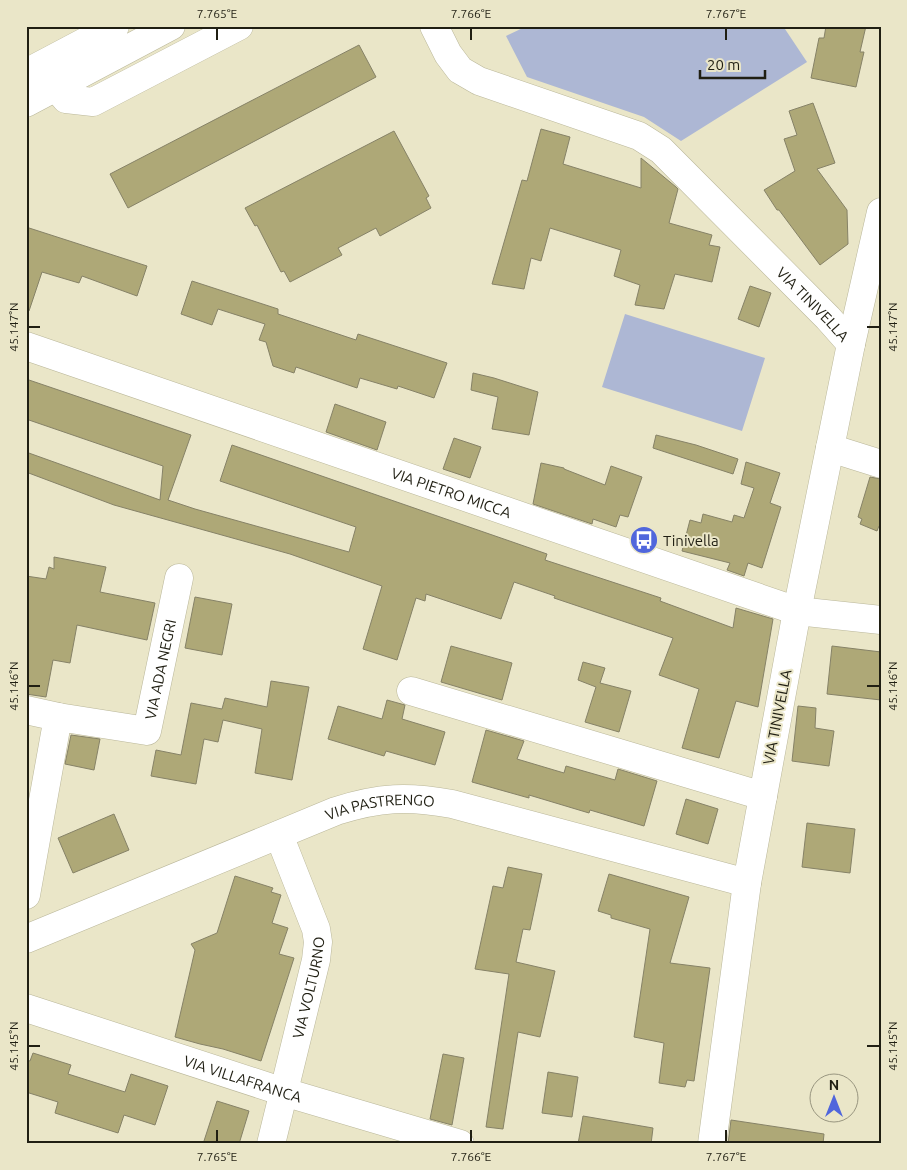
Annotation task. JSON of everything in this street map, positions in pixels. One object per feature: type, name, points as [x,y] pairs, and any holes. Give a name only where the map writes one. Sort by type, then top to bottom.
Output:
[{"type":"street","points":[[26,73],[115,26]]},
{"type":"street","points":[[26,103],[171,26]]},
{"type":"street","points":[[56,87],[66,99],[93,102],[239,26]]},
{"type":"street","name":"VIA TINIVELLA","points":[[434,26],[448,54],[460,70],[479,81],[638,136],[661,150],[828,318],[851,344],[797,611],[747,883],[712,1144]]},
{"type":"street","points":[[851,344],[881,212]]},
{"type":"street","name":"VIA PIETRO MICCA","points":[[26,346],[797,611],[881,620]]},
{"type":"street","points":[[830,448],[881,464]]},
{"type":"street","name":"VIA ADA NEGRI","points":[[26,710],[147,731],[179,578]]},
{"type":"street","points":[[411,692],[763,796]]},
{"type":"street","points":[[26,895],[58,717]]},
{"type":"street","name":"VIA PASTRENGO","points":[[26,939],[336,811],[384,799],[424,799],[452,804],[747,883]]},
{"type":"street","name":"VIA VOLTURNO","points":[[271,1144],[316,960],[318,942],[316,929],[279,835]]},
{"type":"street","name":"VIA VILLAFRANCA","points":[[26,1008],[284,1092],[460,1144]]},
{"type":"shaded area","points":[[527,26],[783,26],[807,62],[681,141],[644,117],[527,77],[506,36]]},
{"type":"shaded area","points":[[625,314],[765,358],[742,431],[602,387]]},
{"type":"building","points":[[826,26],[866,26],[860,52],[864,52],[856,87],[811,78],[819,38],[824,38]]},
{"type":"building","points":[[359,45],[376,77],[128,208],[110,174]]},
{"type":"building","points":[[813,103],[835,163],[817,169],[847,210],[848,244],[820,265],[779,210],[777,210],[764,190],[795,171],[784,139],[797,135],[789,111]]},
{"type":"building","points":[[541,129],[570,137],[563,164],[641,188],[641,158],[676,187],[678,189],[669,223],[712,235],[709,245],[720,247],[712,282],[675,274],[664,309],[635,305],[640,285],[614,276],[621,250],[550,228],[541,261],[531,258],[524,289],[492,284],[522,180],[527,181]]},
{"type":"building","points":[[394,131],[429,196],[426,198],[431,208],[380,236],[376,228],[338,248],[342,255],[290,282],[284,271],[281,272],[257,225],[255,226],[245,208]]},
{"type":"building","points":[[26,227],[147,266],[137,296],[82,276],[79,283],[42,272],[29,311],[26,310]]},
{"type":"building","points":[[192,281],[278,309],[278,314],[356,340],[358,334],[447,363],[434,398],[398,386],[397,389],[360,378],[357,388],[296,367],[294,373],[273,366],[266,342],[259,340],[265,324],[218,309],[212,325],[181,314]]},
{"type":"building","points":[[750,286],[771,293],[759,327],[738,319]]},
{"type":"building","points":[[473,373],[538,392],[529,435],[492,429],[498,397],[471,390]]},
{"type":"building","points":[[26,379],[191,435],[168,500],[195,509],[349,552],[356,527],[220,481],[232,445],[547,554],[545,560],[661,598],[660,601],[733,628],[736,608],[773,619],[758,707],[736,701],[719,758],[682,748],[699,689],[659,675],[673,638],[554,598],[555,596],[514,582],[501,619],[426,594],[425,601],[416,598],[397,660],[363,649],[382,586],[290,554],[114,505],[26,472],[26,452],[160,500],[163,466],[26,419]]},
{"type":"building","points":[[335,404],[386,422],[377,450],[326,432]]},
{"type":"building","points":[[656,435],[696,445],[738,459],[733,474],[653,448]]},
{"type":"building","points":[[454,438],[481,447],[470,478],[443,469]]},
{"type":"building","points":[[746,462],[780,473],[770,503],[781,507],[762,568],[748,563],[744,576],[727,570],[730,563],[682,551],[690,520],[701,523],[703,514],[732,522],[734,515],[744,518],[754,488],[741,484]]},
{"type":"building","points":[[541,463],[564,468],[605,485],[611,466],[642,477],[628,517],[620,515],[616,527],[593,519],[592,524],[533,504]]},
{"type":"building","points":[[870,477],[881,479],[881,527],[879,526],[877,531],[860,524],[862,519],[858,517]]},
{"type":"building","points":[[54,557],[106,567],[100,592],[155,603],[147,640],[77,625],[70,663],[53,660],[46,697],[26,694],[26,576],[46,579],[49,567],[54,569]]},
{"type":"building","points":[[195,597],[232,604],[222,655],[185,648]]},
{"type":"building","points":[[451,646],[512,663],[502,700],[441,682]]},
{"type":"building","points":[[832,646],[881,652],[881,700],[827,694]]},
{"type":"building","points":[[583,662],[605,668],[600,683],[631,691],[619,732],[585,722],[596,687],[578,680]]},
{"type":"building","points":[[271,681],[309,687],[292,780],[255,773],[262,729],[223,720],[218,742],[204,739],[196,784],[151,776],[156,750],[181,755],[191,703],[222,709],[225,698],[267,707]]},
{"type":"building","points":[[387,700],[405,705],[402,719],[445,732],[435,765],[386,751],[384,756],[328,739],[338,706],[382,719]]},
{"type":"building","points":[[798,706],[816,708],[815,728],[834,731],[829,766],[792,761]]},
{"type":"building","points":[[486,730],[524,741],[517,759],[564,773],[566,766],[615,780],[618,769],[657,781],[644,826],[590,810],[589,813],[529,795],[529,798],[472,782]]},
{"type":"building","points":[[71,735],[100,739],[94,770],[65,764]]},
{"type":"building","points":[[686,799],[718,809],[708,844],[676,834]]},
{"type":"building","points":[[114,814],[129,850],[73,873],[58,838]]},
{"type":"building","points":[[807,823],[855,829],[850,873],[802,867]]},
{"type":"building","points":[[508,867],[542,874],[530,930],[523,929],[516,962],[555,971],[540,1037],[518,1032],[503,1129],[486,1127],[509,974],[475,969],[493,886],[503,888]]},
{"type":"building","points":[[609,874],[689,897],[670,963],[710,968],[694,1081],[687,1080],[685,1087],[659,1083],[664,1043],[634,1037],[650,929],[611,918],[611,915],[598,911]]},
{"type":"building","points":[[235,876],[273,888],[271,892],[281,895],[272,923],[288,928],[279,954],[294,958],[261,1061],[175,1037],[195,950],[191,944],[217,933]]},
{"type":"building","points":[[33,1053],[71,1065],[68,1074],[125,1092],[131,1074],[168,1086],[155,1125],[124,1115],[118,1133],[55,1113],[58,1102],[26,1092],[26,1060],[30,1061]]},
{"type":"building","points":[[443,1054],[464,1058],[452,1125],[430,1119]]},
{"type":"building","points":[[548,1072],[578,1077],[572,1117],[542,1113]]},
{"type":"building","points":[[217,1101],[249,1111],[239,1144],[203,1144]]},
{"type":"building","points":[[583,1116],[653,1128],[651,1144],[578,1144]]},
{"type":"building","points":[[731,1120],[824,1134],[823,1144],[728,1144]]},
{"type":"place","name":"Tinivella","points":[[644,540]]}]
